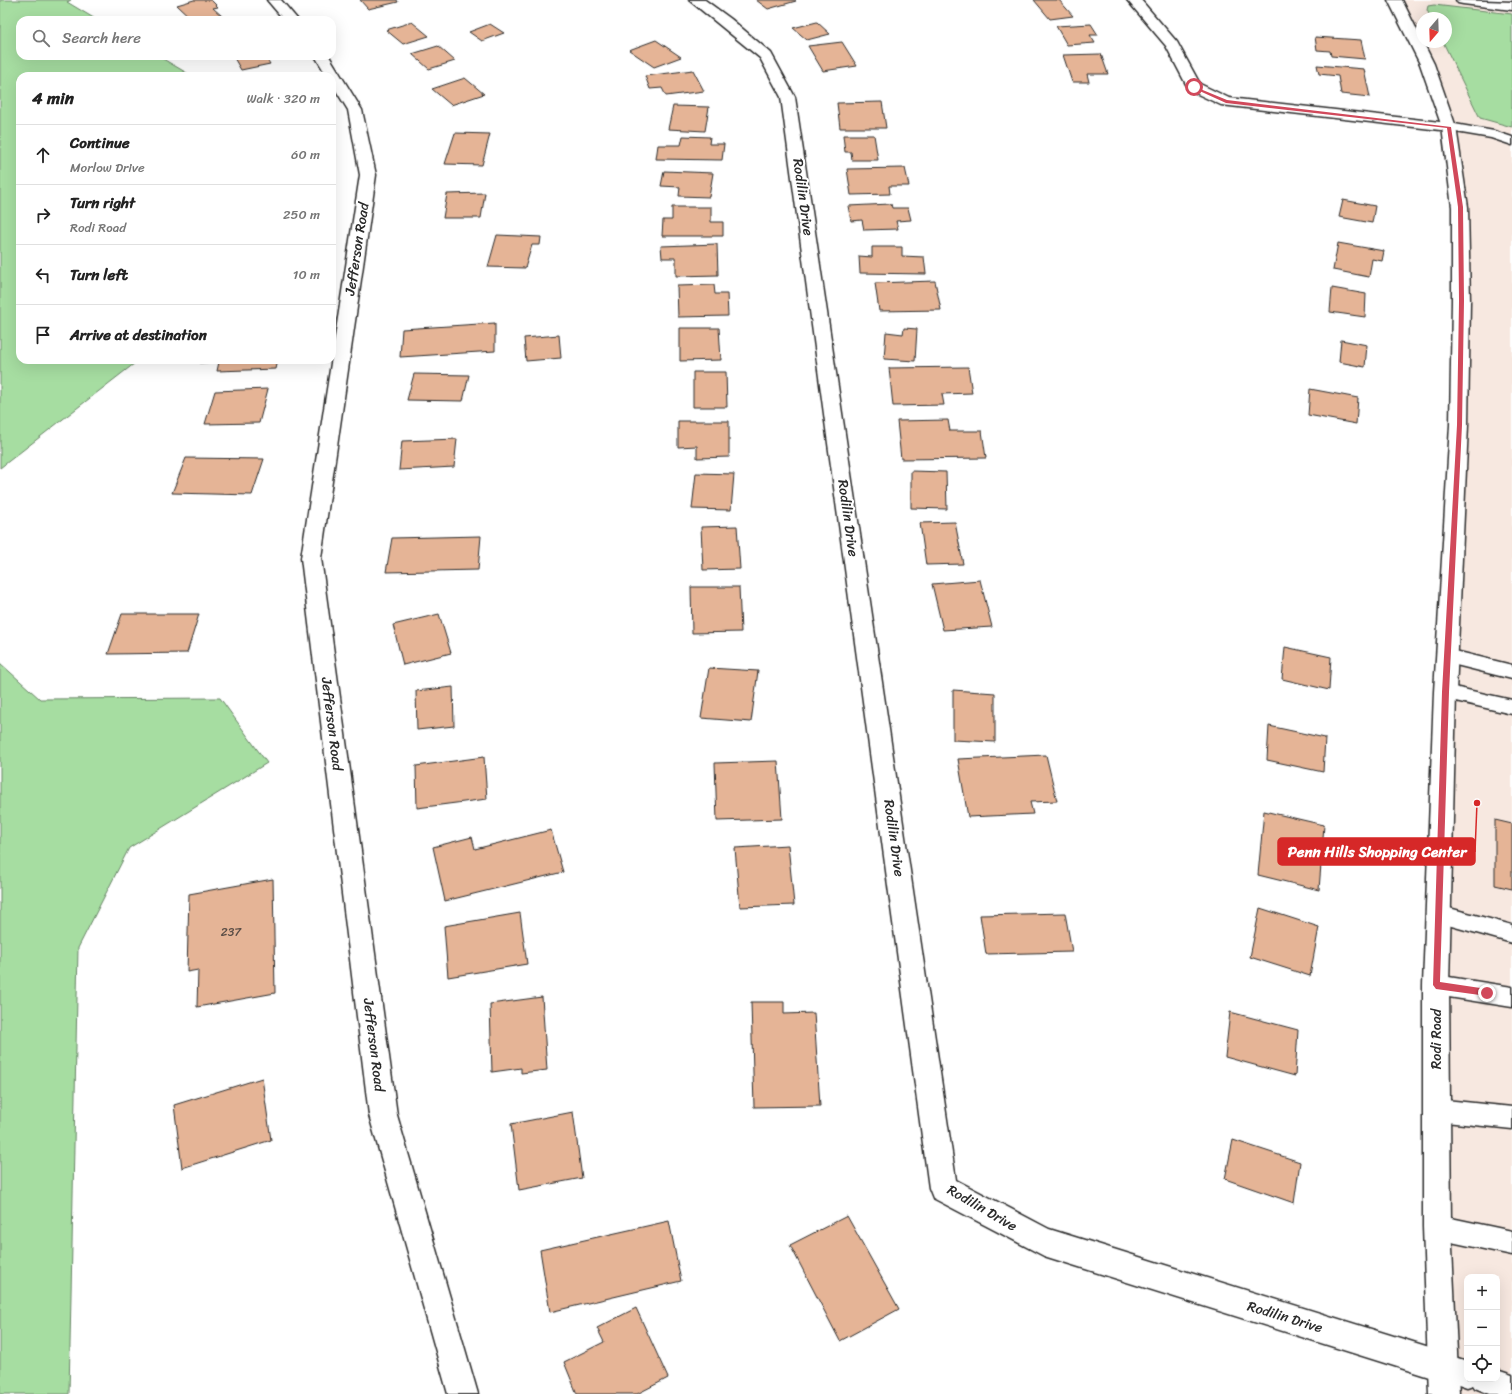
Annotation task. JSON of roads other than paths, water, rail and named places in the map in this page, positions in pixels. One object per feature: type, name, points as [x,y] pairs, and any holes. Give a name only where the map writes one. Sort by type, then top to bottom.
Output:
[{"type":"street","points":[[274,0],[288,16]]},
{"type":"street","name":"Rodilin Drive","points":[[696,0],[726,22],[766,56],[788,97],[943,1188],[1044,1242],[1442,1366]]},
{"type":"street","points":[[1134,0],[1172,45],[1194,87],[1226,102],[1449,127]]},
{"type":"street","name":"Rodi Road","points":[[1395,0],[1427,64],[1449,127],[1460,207],[1462,301],[1459,425],[1445,692],[1436,985],[1437,1228],[1444,1394]]},
{"type":"street","points":[[1463,0],[1512,6]]},
{"type":"street","name":"Jefferson Road","points":[[324,60],[332,72]]},
{"type":"street","name":"Jefferson Road","points":[[336,79],[355,110],[368,175],[310,558],[383,1115],[463,1394]]},
{"type":"lane","points":[[1449,127],[1494,135],[1512,141]]},
{"type":"lane","points":[[1447,656],[1512,672]]},
{"type":"lane","points":[[1445,692],[1512,707]]},
{"type":"lane","points":[[1438,914],[1512,934]]},
{"type":"lane","points":[[1436,985],[1512,996]]},
{"type":"lane","points":[[1436,1110],[1512,1118]]},
{"type":"lane","points":[[1437,1228],[1512,1242]]},
{"type":"lane","points":[[1442,1366],[1464,1373]]},
{"type":"lane","points":[[1493,1382],[1512,1388]]},
{"type":"place","name":"Penn Hills Shopping Center","points":[[1477,803]]}]
